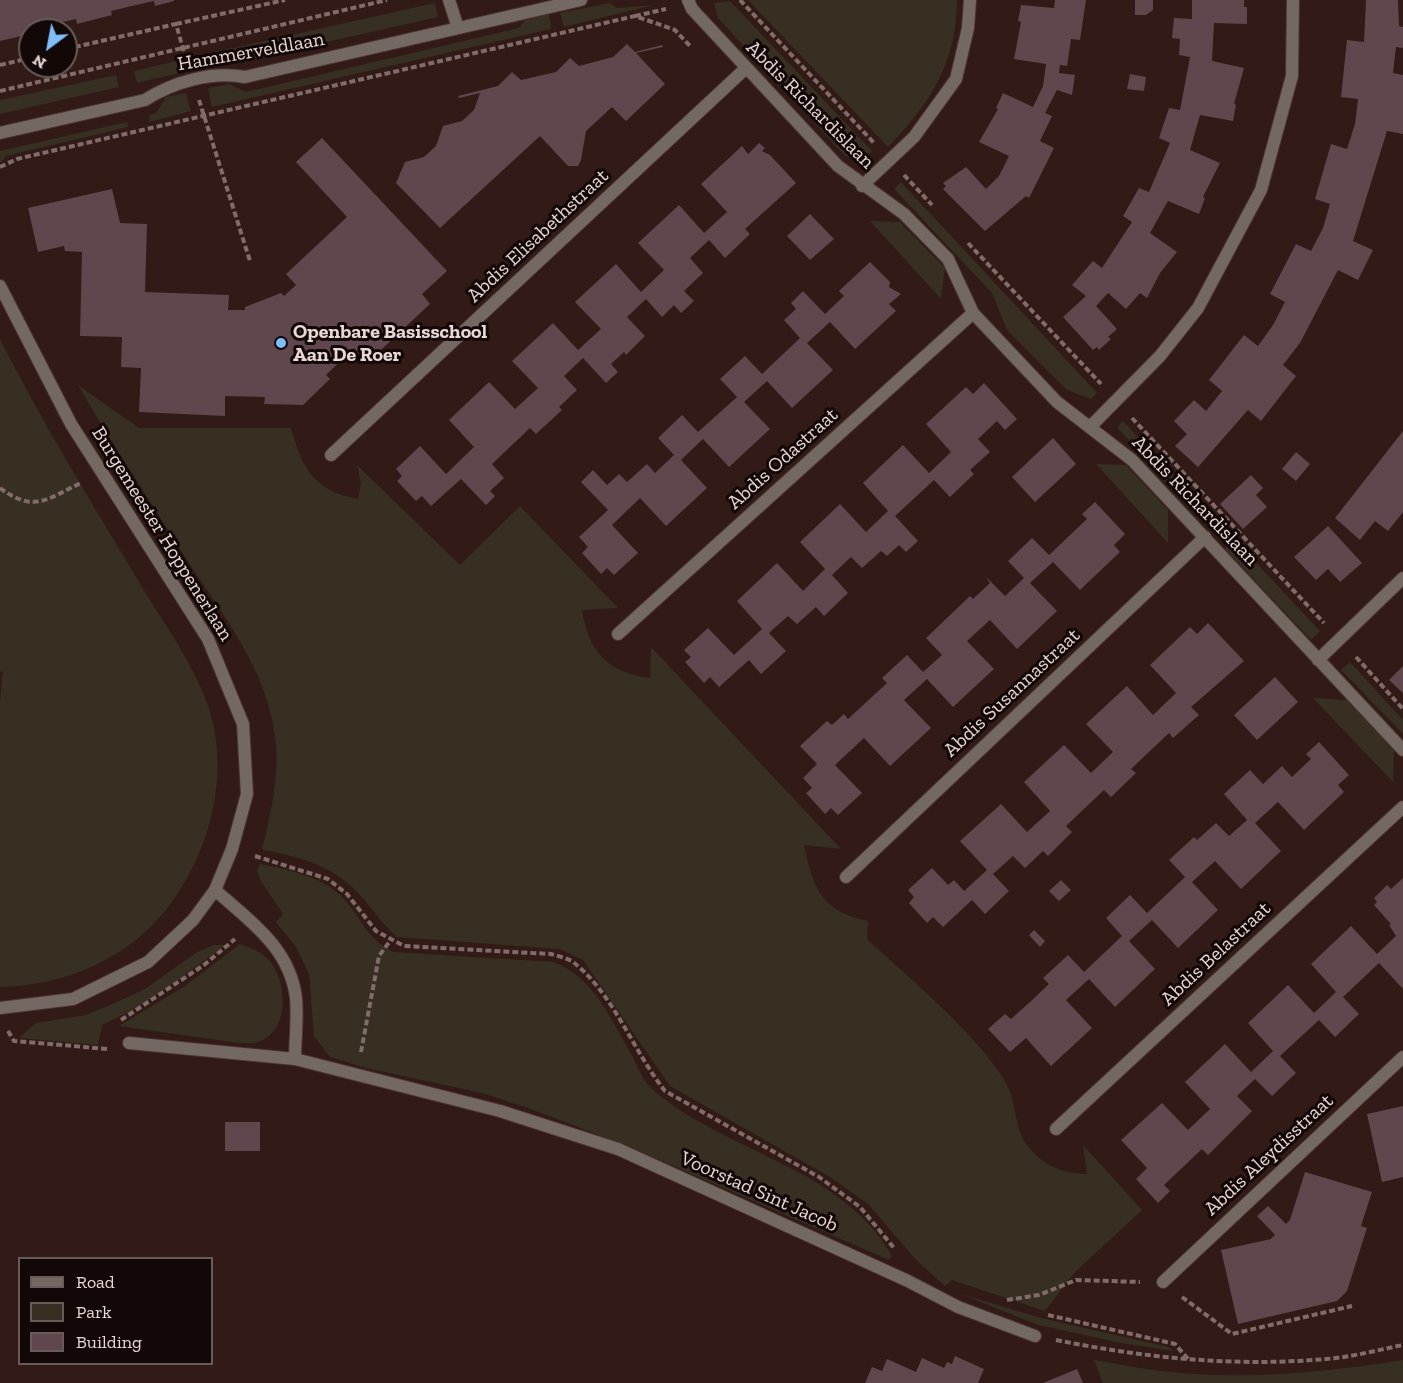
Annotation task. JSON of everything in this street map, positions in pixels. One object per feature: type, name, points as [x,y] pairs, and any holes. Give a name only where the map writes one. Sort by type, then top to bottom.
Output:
[{"type":"street","points":[[449,0],[458,28]]},
{"type":"street","name":"Hammerveldlaan","points":[[0,133],[145,100],[164,88],[226,73],[245,77],[581,0]]},
{"type":"street","name":"Abdis Richardislaan","points":[[688,0],[692,9],[745,69],[838,166],[862,186],[904,214],[948,259],[973,313],[1057,402],[1132,460],[1403,750]]},
{"type":"street","points":[[862,186],[914,137],[956,79],[968,28],[970,0]]},
{"type":"street","points":[[1090,427],[1160,357],[1198,308],[1261,190],[1292,76],[1293,0]]},
{"type":"street","name":"Abdis Elisabethstraat","points":[[331,455],[745,69]]},
{"type":"street","name":"Burgemeester Hoppenerlaan","points":[[0,286],[71,424],[208,639],[243,724],[247,794],[232,849]]},
{"type":"street","name":"Abdis Odastraat","points":[[618,634],[973,313]]},
{"type":"street","name":"Abdis Susannastraat","points":[[846,877],[1205,537]]},
{"type":"street","points":[[1318,660],[1403,578]]},
{"type":"street","name":"Abdis Belastraat","points":[[1056,1129],[1403,807]]},
{"type":"street","points":[[0,1008],[73,999],[148,962],[193,920],[215,890],[232,849]]},
{"type":"street","points":[[215,890],[264,932],[287,963],[296,999],[295,1059]]},
{"type":"street","name":"Voorstad Sint Jacob","points":[[129,1043],[295,1059],[500,1111],[618,1149],[908,1281],[958,1307],[1035,1335]]},
{"type":"street","name":"Abdis Aleydisstraat","points":[[1163,1282],[1403,1057]]},
{"type":"path","points":[[176,24],[285,0]]},
{"type":"path","points":[[0,92],[387,0]]},
{"type":"path","points":[[740,0],[938,212]]},
{"type":"path","points":[[0,167],[16,159],[635,16],[675,30],[698,53]]},
{"type":"path","points":[[0,65],[18,61]]},
{"type":"path","points":[[963,237],[1403,709]]},
{"type":"path","points":[[0,488],[14,499],[48,502],[101,473]]},
{"type":"path","points":[[232,849],[309,870],[328,879],[347,894],[376,932],[404,946],[551,954],[571,960],[589,978],[614,1012],[647,1069],[665,1091],[819,1177],[860,1207],[899,1254],[908,1281]]},
{"type":"path","points":[[118,1022],[221,953],[251,921]]},
{"type":"path","points":[[357,1075],[379,956],[390,941]]},
{"type":"path","points":[[5,1025],[14,1041],[103,1050],[129,1043]]},
{"type":"path","points":[[103,1050],[104,1039]]},
{"type":"path","points":[[1017,1307],[997,1301],[1039,1295],[1076,1280],[1163,1282],[1232,1334],[1352,1306]]},
{"type":"path","points":[[1038,1313],[1175,1344],[1190,1360]]},
{"type":"path","points":[[1035,1335],[1121,1353],[1233,1363],[1328,1359],[1403,1345]]},
{"type":"green space","points":[[748,0],[957,0],[956,22],[952,43],[938,81],[916,115],[888,147]]},
{"type":"green space","points":[[730,1],[872,151],[865,158],[845,156],[718,18],[714,3]]},
{"type":"green space","points":[[435,3],[438,17],[202,70],[197,56]]},
{"type":"green space","points":[[610,3],[617,8],[654,5],[564,27],[560,13]]},
{"type":"green space","points":[[549,14],[551,29],[212,107],[208,88],[229,84],[246,92],[519,28],[525,20]]},
{"type":"green space","points":[[176,61],[179,73],[137,83],[134,71]]},
{"type":"green space","points":[[116,75],[119,87],[0,114],[0,100]]},
{"type":"green space","points":[[186,93],[191,111],[150,122],[149,115],[156,113],[166,97]]},
{"type":"green space","points":[[127,122],[128,127],[6,156],[0,164],[0,151]]},
{"type":"green space","points":[[901,182],[1097,393],[1091,399],[1067,390],[1007,330],[992,293],[894,189]]},
{"type":"green space","points":[[870,221],[900,222],[945,268],[941,299]]},
{"type":"green space","points":[[0,339],[33,402],[192,670],[213,723],[217,747],[217,771],[210,819],[194,865],[169,906],[153,924],[116,954],[94,966],[48,981],[0,987],[0,701],[3,672],[0,671]]},
{"type":"green space","points":[[78,385],[139,428],[291,428],[305,466],[320,484],[358,499],[361,483],[357,465],[460,565],[520,506],[618,608],[582,610],[590,638],[602,658],[622,671],[650,678],[651,647],[841,849],[804,845],[811,874],[822,895],[839,911],[868,921],[867,939],[940,1006],[992,1062],[1009,1089],[1020,1131],[1033,1152],[1053,1167],[1087,1174],[1083,1145],[1142,1210],[1074,1273],[1045,1311],[952,1280],[945,1286],[916,1260],[868,1204],[830,1177],[670,1086],[583,960],[560,949],[397,937],[342,878],[321,866],[262,850],[271,808],[276,765],[275,737],[263,689],[242,645]]},
{"type":"green space","points":[[1123,421],[1209,513],[1201,520],[1117,427]]},
{"type":"green space","points":[[1096,464],[1126,465],[1168,510],[1168,543]]},
{"type":"green space","points":[[1234,539],[1320,631],[1311,640],[1225,549]]},
{"type":"green space","points":[[1350,662],[1403,720],[1403,734],[1341,670]]},
{"type":"green space","points":[[1313,698],[1347,700],[1394,750],[1393,782]]},
{"type":"green space","points":[[260,864],[302,874],[322,882],[339,894],[376,940],[393,952],[553,962],[567,968],[591,989],[618,1030],[643,1078],[651,1088],[680,1110],[712,1129],[813,1180],[844,1201],[870,1226],[892,1256],[889,1260],[625,1145],[528,1108],[486,1094],[366,1068],[330,1057],[314,1036],[309,974],[296,947],[276,922],[283,914],[260,880],[257,870]]},
{"type":"green space","points":[[240,944],[266,957],[280,981],[283,1006],[281,1017],[276,1028],[268,1037],[256,1043],[239,1043],[119,1026],[185,986]]},
{"type":"green space","points":[[214,945],[226,945],[151,999],[102,1025],[98,1045],[19,1038],[36,1023],[86,1015],[145,989],[197,952]]},
{"type":"green space","points":[[961,1294],[1041,1318],[1168,1347],[1174,1351],[1121,1343],[1038,1325]]},
{"type":"green space","points":[[1094,1360],[1161,1371],[1258,1375],[1346,1368],[1403,1360],[1403,1383],[1103,1383]]},
{"type":"building","points":[[0,0],[174,0],[155,6],[154,1],[111,11],[112,15],[78,24],[78,18],[18,18],[18,37],[0,41]]},
{"type":"building","points":[[1055,0],[1086,0],[1080,40],[1071,39],[1067,66],[1060,65],[1059,73],[1075,75],[1072,95],[1057,90],[1045,113],[1052,116],[1040,141],[1054,148],[1029,198],[1026,196],[985,231],[943,189],[946,186],[943,183],[966,167],[986,189],[999,176],[1009,156],[979,142],[998,109],[996,108],[1003,93],[1033,107],[1043,86],[1046,64],[1014,59],[1021,22],[1018,21],[1021,5],[1054,8]]},
{"type":"building","points":[[1135,0],[1153,0],[1153,10],[1146,15],[1135,15]]},
{"type":"building","points":[[1192,0],[1244,0],[1244,7],[1247,7],[1247,24],[1214,23],[1212,61],[1244,68],[1234,104],[1236,105],[1233,121],[1200,115],[1190,150],[1220,163],[1203,197],[1205,198],[1199,214],[1168,201],[1150,233],[1177,252],[1160,273],[1147,298],[1140,293],[1126,309],[1108,293],[1096,306],[1117,329],[1108,337],[1111,339],[1099,350],[1097,347],[1093,350],[1063,317],[1086,296],[1072,285],[1093,261],[1102,268],[1132,222],[1123,216],[1139,188],[1149,192],[1170,143],[1159,138],[1169,108],[1180,110],[1190,57],[1179,55],[1180,39],[1172,38],[1174,18],[1192,19]]},
{"type":"building","points":[[1366,0],[1398,0],[1399,26],[1403,27],[1403,48],[1396,47],[1393,73],[1403,75],[1403,134],[1387,131],[1353,241],[1373,250],[1358,280],[1338,270],[1300,343],[1283,365],[1296,376],[1261,421],[1248,410],[1198,467],[1175,446],[1187,434],[1174,421],[1194,400],[1206,411],[1222,391],[1209,380],[1244,335],[1258,346],[1273,325],[1285,302],[1270,294],[1296,244],[1311,251],[1323,228],[1330,204],[1315,199],[1331,144],[1347,149],[1355,124],[1358,99],[1341,97],[1347,40],[1364,42]]},
{"type":"building","points":[[627,44],[635,52],[662,45],[663,47],[636,53],[665,84],[626,121],[612,107],[586,131],[578,166],[568,166],[540,136],[440,228],[396,183],[405,162],[424,157],[436,146],[443,126],[462,121],[474,110],[480,93],[459,98],[458,96],[498,86],[512,72],[521,80],[556,72],[570,58],[579,66],[613,57]]},
{"type":"building","points":[[1130,74],[1146,77],[1144,91],[1127,89]]},
{"type":"building","points":[[322,138],[447,271],[422,294],[430,304],[368,362],[354,348],[326,375],[330,379],[303,405],[264,404],[265,397],[225,396],[225,416],[139,412],[141,368],[121,367],[122,337],[80,336],[82,252],[65,251],[64,246],[38,252],[28,208],[112,189],[120,223],[147,224],[145,292],[229,295],[228,310],[245,310],[245,307],[281,293],[284,296],[296,285],[286,274],[347,217],[296,162]]},
{"type":"building","points":[[759,143],[765,148],[762,151],[770,155],[796,183],[745,229],[750,234],[725,258],[709,240],[690,258],[703,273],[684,291],[694,301],[681,313],[674,305],[662,317],[646,299],[627,317],[645,336],[626,355],[624,352],[611,364],[618,372],[606,383],[583,358],[564,376],[577,390],[559,407],[562,410],[536,434],[530,428],[492,464],[504,478],[490,491],[495,496],[486,505],[461,479],[431,506],[422,496],[416,501],[397,481],[402,476],[396,469],[420,446],[446,474],[474,447],[449,420],[489,382],[515,409],[538,388],[512,361],[553,323],[578,350],[601,329],[575,302],[616,264],[641,292],[664,270],[638,243],[679,205],[704,233],[727,212],[701,184],[742,146],[748,154]]},
{"type":"building","points":[[810,214],[834,239],[810,260],[787,236]]},
{"type":"building","points":[[870,262],[890,282],[889,287],[901,294],[889,304],[896,311],[855,349],[830,322],[807,343],[833,370],[792,408],[767,381],[744,402],[770,429],[729,467],[703,439],[681,460],[707,488],[666,526],[640,498],[612,525],[638,553],[614,575],[607,568],[601,574],[582,553],[588,547],[579,537],[608,510],[581,482],[593,470],[607,485],[619,474],[627,482],[647,464],[655,473],[674,455],[658,438],[682,415],[698,432],[737,397],[720,379],[745,356],[762,374],[800,338],[784,320],[796,309],[791,303],[803,291],[825,314],[844,296],[839,291]]},
{"type":"building","points":[[984,383],[1017,419],[1005,430],[997,421],[978,439],[990,452],[970,470],[974,474],[950,497],[934,480],[895,516],[918,541],[906,552],[899,545],[887,556],[881,551],[862,568],[851,557],[832,575],[848,593],[824,616],[816,607],[797,624],[788,616],[769,633],[786,651],[761,674],[749,660],[719,687],[710,677],[704,683],[685,662],[691,657],[684,650],[708,628],[734,655],[762,629],[737,601],[777,563],[803,591],[825,569],[800,542],[840,504],[866,532],[888,511],[863,483],[903,445],[929,473],[951,452],[926,424],[966,387],[973,394]]},
{"type":"building","points":[[1403,431],[1403,512],[1388,531],[1375,521],[1360,540],[1335,518]]},
{"type":"building","points":[[1053,438],[1076,464],[1035,502],[1012,477]]},
{"type":"building","points":[[1296,452],[1310,464],[1296,481],[1282,469]]},
{"type":"building","points":[[1251,475],[1263,488],[1256,495],[1267,507],[1243,529],[1220,504]]},
{"type":"building","points":[[1095,502],[1125,534],[1114,545],[1120,552],[1080,590],[1053,562],[1030,583],[1057,611],[1017,649],[990,620],[967,641],[994,669],[953,707],[927,679],[904,700],[931,728],[890,766],[864,738],[835,765],[862,793],[838,815],[831,808],[825,814],[806,793],[812,788],[803,778],[817,764],[800,746],[827,721],[832,725],[844,714],[848,719],[887,683],[882,678],[907,655],[923,672],[942,655],[926,638],[970,596],[973,599],[990,583],[986,577],[1005,596],[1024,578],[1008,561],[1032,538],[1049,555],[1087,519],[1082,514]]},
{"type":"building","points":[[1328,526],[1362,563],[1340,582],[1328,569],[1316,580],[1294,557]]},
{"type":"building","points":[[1208,623],[1244,661],[1191,707],[1199,715],[1173,738],[1169,733],[1131,769],[1136,773],[1111,797],[1104,790],[1066,826],[1072,832],[1048,856],[1043,851],[1025,868],[1013,856],[993,874],[1009,891],[985,914],[972,900],[943,927],[933,917],[927,923],[909,903],[914,897],[908,890],[932,868],[948,885],[954,880],[964,891],[987,870],[960,841],[1001,804],[1027,832],[1050,811],[1024,782],[1064,745],[1091,773],[1113,752],[1086,724],[1127,686],[1153,715],[1176,693],[1150,665],[1190,627],[1197,634]]},
{"type":"building","points":[[1403,666],[1403,693],[1389,680]]},
{"type":"building","points":[[1275,677],[1298,702],[1257,740],[1234,715]]},
{"type":"building","points":[[1319,742],[1349,775],[1338,785],[1344,792],[1304,830],[1278,802],[1255,823],[1281,851],[1241,889],[1215,861],[1192,882],[1218,910],[1178,948],[1152,920],[1129,941],[1155,969],[1115,1007],[1089,979],[1066,1000],[1092,1028],[1051,1066],[1026,1038],[1010,1052],[988,1029],[1005,1014],[1011,1019],[1030,1002],[1049,984],[1043,978],[1068,955],[1084,972],[1122,936],[1106,918],[1130,895],[1147,913],[1185,877],[1169,860],[1194,837],[1197,840],[1216,823],[1229,836],[1247,820],[1224,794],[1250,770],[1263,784],[1282,766],[1292,777],[1311,759],[1306,754]]},
{"type":"building","points":[[1403,878],[1403,989],[1379,963],[1343,997],[1359,1014],[1335,1037],[1319,1020],[1280,1056],[1296,1073],[1272,1096],[1255,1079],[1237,1096],[1252,1111],[1208,1155],[1202,1149],[1164,1185],[1170,1191],[1158,1203],[1136,1179],[1147,1168],[1121,1140],[1162,1103],[1188,1130],[1210,1109],[1185,1082],[1225,1044],[1251,1072],[1273,1051],[1248,1023],[1288,985],[1314,1013],[1336,992],[1311,964],[1351,926],[1377,954],[1396,936],[1389,925],[1391,924],[1374,905],[1377,902],[1374,898],[1387,885],[1391,889]]},
{"type":"building","points":[[1061,880],[1071,890],[1059,901],[1049,891]]},
{"type":"building","points":[[1034,930],[1045,941],[1040,947],[1029,935]]},
{"type":"building","points":[[1403,1106],[1403,1177],[1382,1182],[1367,1114]]},
{"type":"building","points":[[225,1122],[260,1122],[260,1151],[225,1151]]},
{"type":"building","points":[[1305,1172],[1372,1192],[1361,1226],[1367,1228],[1347,1291],[1337,1301],[1238,1324],[1221,1250],[1271,1239],[1275,1235],[1257,1216],[1268,1206],[1286,1224],[1290,1220]]},
{"type":"building","points":[[955,1356],[984,1369],[978,1383],[865,1383],[872,1367],[882,1371],[887,1359],[916,1372],[922,1358],[944,1368],[947,1362],[952,1364]]},
{"type":"building","points":[[1077,1369],[1083,1383],[1043,1383]]},
{"type":"place","name":"Openbare Basisschool Aan De Roer","points":[[281,343]]}]
